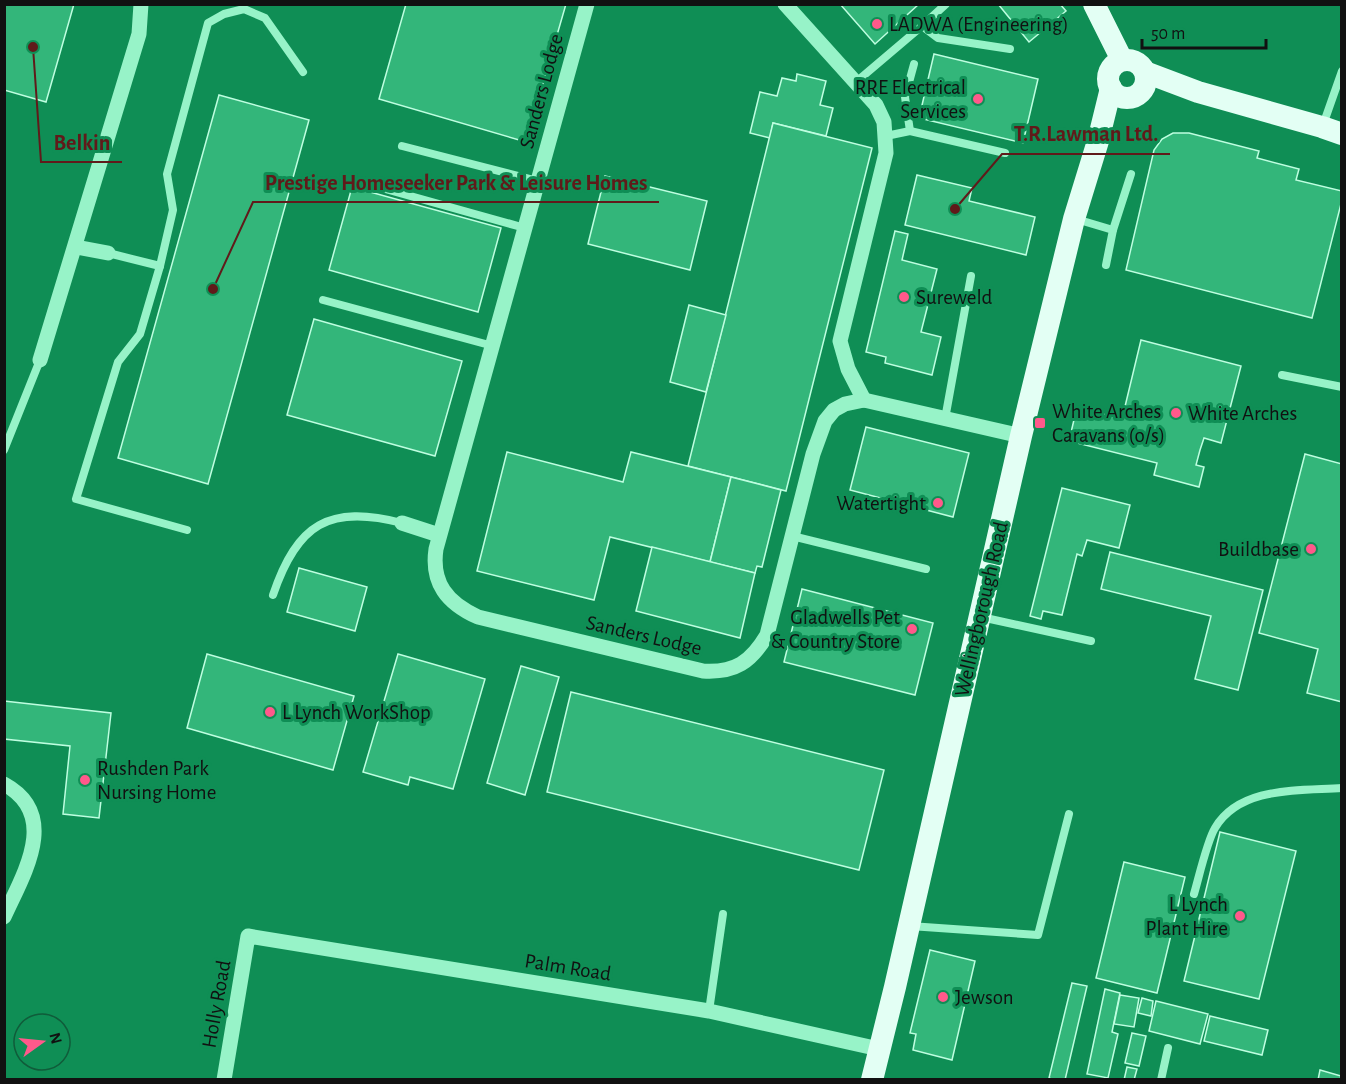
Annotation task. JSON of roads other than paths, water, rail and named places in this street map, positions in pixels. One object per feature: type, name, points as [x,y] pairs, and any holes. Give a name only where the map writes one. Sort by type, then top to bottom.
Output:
[{"type":"main road","name":"Wellingborough Road","points":[[872,1080],[1021,436],[1074,219],[1098,141],[1131,86],[1109,82],[1110,70],[1122,60],[1094,4]]},
{"type":"main road","points":[[1131,86],[1198,92],[1332,131]]},
{"type":"street","points":[[40,360],[139,34],[141,4]]},
{"type":"street","name":"Sanders Lodge","points":[[587,4],[440,535],[434,562],[436,577],[453,603],[478,617],[703,671],[725,670],[741,664],[757,652],[767,635],[813,454],[825,421],[834,410],[845,404],[864,400]]},
{"type":"street","points":[[789,6],[876,105],[884,122],[886,153],[840,341],[848,369],[864,400],[1021,436]]},
{"type":"street","points":[[76,247],[108,254]]},
{"type":"street","points":[[402,523],[440,535]]},
{"type":"street","points":[[4,784],[21,797],[36,833],[34,850],[4,916]]},
{"type":"street","name":"Palm Road","points":[[248,936],[709,1011],[879,1049]]},
{"type":"street","name":"Holly Road","points":[[224,1080],[248,936]]},
{"type":"lane","points":[[856,82],[946,4]]},
{"type":"lane","points":[[187,530],[76,499],[118,362],[140,334],[160,266],[173,210],[166,174],[208,23],[244,9],[265,18],[303,72]]},
{"type":"lane","points":[[922,26],[938,38],[1010,49]]},
{"type":"lane","points":[[910,130],[905,97],[914,64]]},
{"type":"lane","points":[[1332,131],[1341,71]]},
{"type":"lane","points":[[886,136],[910,130],[1005,153]]},
{"type":"lane","points":[[402,146],[538,181]]},
{"type":"lane","points":[[1106,265],[1113,230],[1131,174]]},
{"type":"lane","points":[[371,184],[525,228]]},
{"type":"lane","points":[[1074,219],[1113,230]]},
{"type":"lane","points":[[108,254],[160,266]]},
{"type":"lane","points":[[945,419],[971,276]]},
{"type":"lane","points":[[323,300],[493,346]]},
{"type":"lane","points":[[4,450],[25,403],[40,360]]},
{"type":"lane","points":[[1282,375],[1341,387]]},
{"type":"lane","points":[[273,595],[281,569],[292,549],[301,537],[322,524],[343,516],[376,516],[402,523]]},
{"type":"lane","points":[[792,536],[926,569]]},
{"type":"lane","points":[[979,616],[1091,641]]},
{"type":"lane","points":[[1194,894],[1214,828],[1232,807],[1269,793],[1341,788]]},
{"type":"lane","points":[[909,926],[1038,934],[1069,814]]},
{"type":"lane","points":[[709,1011],[723,914]]},
{"type":"lane","points":[[1161,1080],[1168,1048]]},
{"type":"place","name":"LADWA (Engineering)","points":[[877,24]]},
{"type":"place","name":"Belkin","points":[[33,47]]},
{"type":"place","name":"RRE Electrical Services","points":[[978,99]]},
{"type":"place","name":"T.R.Lawman Ltd.","points":[[955,209]]},
{"type":"place","name":"Prestige Homeseeker Park & Leisure Homes","points":[[213,289]]},
{"type":"place","name":"Sureweld","points":[[904,297]]},
{"type":"place","name":"White Arches","points":[[1176,413]]},
{"type":"place","name":"White Arches Caravans (o/s)","points":[[1040,423]]},
{"type":"place","name":"Watertight","points":[[938,503]]},
{"type":"place","name":"Buildbase","points":[[1311,549]]},
{"type":"place","name":"Gladwells Pet & Country Store","points":[[912,629]]},
{"type":"place","name":"L Lynch WorkShop","points":[[270,712]]},
{"type":"place","name":"Rushden Park Nursing Home","points":[[85,780]]},
{"type":"place","name":"L Lynch Plant Hire","points":[[1240,916]]},
{"type":"place","name":"Jewson","points":[[943,997]]}]
